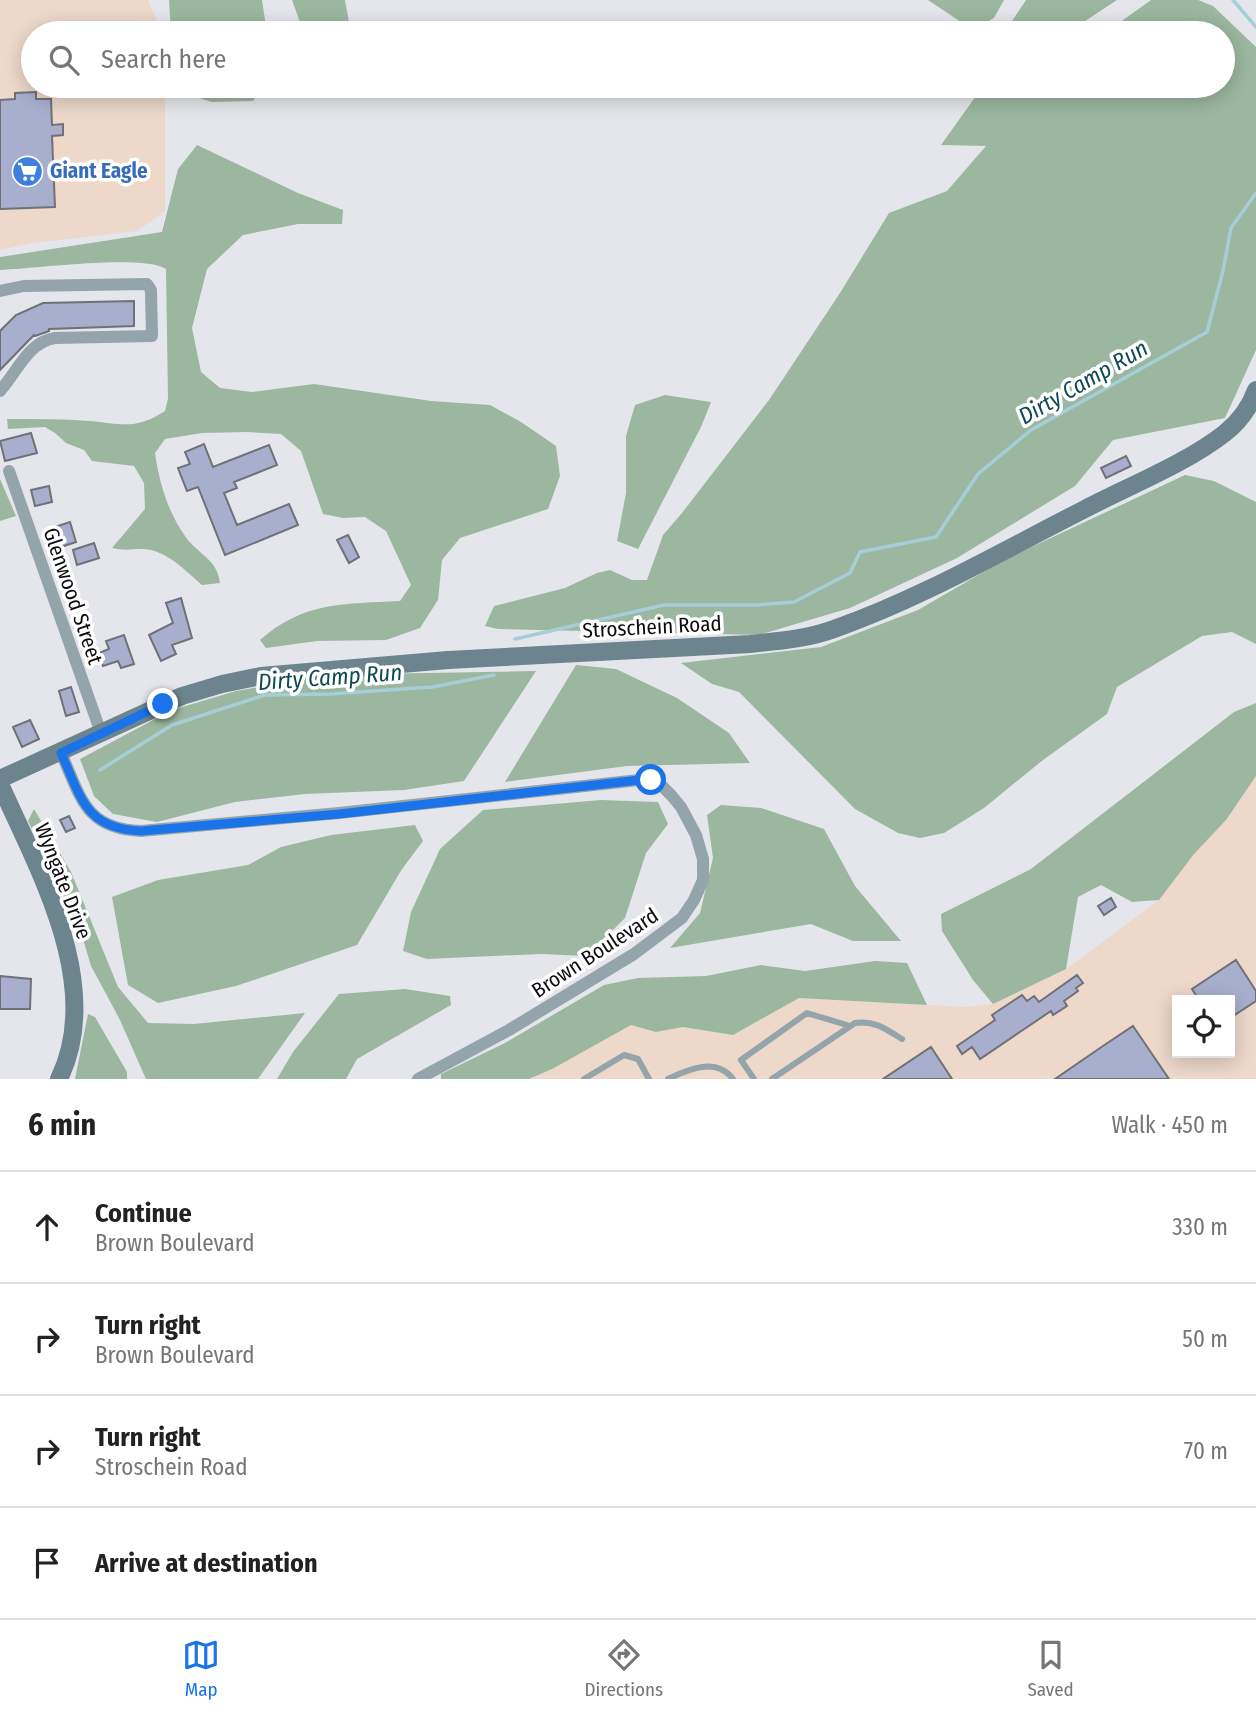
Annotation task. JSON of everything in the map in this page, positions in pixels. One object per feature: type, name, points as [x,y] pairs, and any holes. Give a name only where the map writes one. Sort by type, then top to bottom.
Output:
[{"type":"street","points":[[0,291],[24,286],[147,284],[151,290],[152,337],[55,338],[40,341],[30,349],[21,366],[0,391]]},
{"type":"street","name":"Stroschein Road","points":[[0,782],[101,733],[191,694],[261,676],[420,662],[750,644],[796,639],[831,630],[908,598],[1194,453],[1241,418],[1256,390]]},
{"type":"street","name":"Glenwood Street","points":[[9,471],[101,733]]},
{"type":"street","name":"Brown Boulevard","points":[[61,753],[93,816],[113,828],[126,831],[339,814],[639,780],[651,780],[661,785],[681,807],[696,835],[703,859],[703,880],[695,900],[682,918],[642,949],[611,968],[509,1030],[418,1079]]},
{"type":"street","name":"Wyngate Drive","points":[[0,782],[48,895],[71,971],[74,1029],[66,1065],[59,1079]]},
{"type":"lane","points":[[754,1079],[741,1060],[807,1013],[850,1026]]},
{"type":"lane","points":[[772,1079],[850,1026],[865,1021],[879,1024],[902,1039]]},
{"type":"lane","points":[[584,1079],[624,1055],[638,1059],[649,1079]]},
{"type":"lane","points":[[668,1079],[696,1068],[713,1066],[728,1072],[733,1079]]},
{"type":"shaded area","points":[[0,0],[148,0],[157,21],[21,21],[21,98],[165,98],[165,211],[137,231],[33,243],[0,250]]},
{"type":"shaded area","points":[[1256,776],[1256,1079],[529,1079],[631,1025],[656,1032],[683,1027],[733,1035],[799,998],[965,1007],[993,1004],[1066,969],[1159,900],[1194,854],[1226,820]]},
{"type":"green space","points":[[169,0],[262,0],[265,21],[170,21]]},
{"type":"green space","points":[[292,0],[345,0],[349,21],[300,21]]},
{"type":"green space","points":[[928,0],[1004,0],[994,18],[989,21],[960,21]]},
{"type":"green space","points":[[1026,0],[1117,0],[1085,21],[1012,21]]},
{"type":"green space","points":[[1151,0],[1198,0],[1213,6],[1229,21],[1122,21]]},
{"type":"green space","points":[[1235,27],[1256,47],[1256,350],[1225,418],[1113,440],[1075,486],[957,558],[850,608],[759,635],[498,629],[485,626],[494,606],[565,588],[597,573],[610,570],[632,580],[647,580],[663,535],[769,400],[889,213],[947,191],[986,146],[941,145],[974,98],[1235,98]]},
{"type":"green space","points":[[199,98],[255,98],[253,101],[212,102]]},
{"type":"green space","points":[[197,145],[298,193],[343,210],[342,224],[298,224],[243,235],[207,269],[192,328],[201,372],[220,388],[252,392],[314,384],[431,401],[490,405],[556,446],[560,476],[548,509],[460,538],[442,560],[438,600],[420,628],[386,640],[317,641],[266,648],[260,640],[276,627],[309,611],[343,604],[400,601],[411,585],[386,531],[365,517],[343,518],[323,514],[301,451],[281,434],[202,433],[165,439],[155,453],[162,486],[174,517],[185,536],[211,562],[218,575],[220,583],[202,585],[178,564],[158,552],[112,548],[145,509],[144,483],[134,466],[92,461],[84,450],[66,443],[45,427],[8,429],[7,419],[129,424],[146,421],[165,411],[168,399],[166,269],[153,265],[111,262],[0,270],[0,257],[162,232],[178,169]]},
{"type":"green space","points":[[665,395],[711,402],[701,427],[638,549],[617,541],[626,493],[626,436],[635,405]]},
{"type":"green space","points":[[1185,475],[1214,481],[1256,502],[1256,644],[1232,632],[1202,636],[1117,687],[1107,714],[1043,760],[984,808],[944,833],[920,838],[898,833],[855,809],[739,692],[712,684],[681,663],[821,647],[918,610],[1004,560]]},
{"type":"green space","points":[[0,479],[16,516],[0,521]]},
{"type":"green space","points":[[576,665],[616,669],[677,698],[729,733],[750,763],[627,766],[505,782]]},
{"type":"green space","points":[[536,671],[464,781],[404,790],[305,794],[235,802],[157,822],[113,814],[94,796],[80,759],[172,710],[236,691],[288,682],[373,674]]},
{"type":"green space","points":[[1256,703],[1256,776],[1226,820],[1194,854],[1159,900],[1132,902],[1101,885],[1078,897],[1066,969],[993,1004],[973,980],[942,931],[941,914],[1031,869],[1234,712]]},
{"type":"green space","points":[[601,800],[658,802],[668,824],[646,853],[625,918],[587,956],[541,954],[427,959],[403,951],[411,912],[440,849],[483,810]]},
{"type":"green space","points":[[721,805],[761,808],[824,829],[855,886],[901,941],[853,941],[811,924],[670,948],[700,913],[713,858],[707,815]]},
{"type":"green space","points":[[34,809],[71,872],[118,987],[148,1023],[194,1024],[305,1013],[258,1079],[146,1079],[119,1018],[91,966],[81,932],[28,821]]},
{"type":"green space","points":[[415,825],[423,841],[402,869],[357,945],[236,986],[158,1003],[128,985],[112,897],[158,880],[248,865],[281,847],[331,835]]},
{"type":"green space","points":[[875,961],[907,963],[927,1005],[799,998],[733,1035],[683,1027],[656,1032],[631,1025],[529,1079],[441,1079],[441,1074],[505,1043],[604,985],[638,978],[706,976],[761,965],[805,971]]},
{"type":"green space","points":[[405,989],[450,996],[451,1005],[357,1059],[346,1079],[277,1079],[293,1052],[339,994]]},
{"type":"green space","points":[[88,1014],[95,1017],[127,1072],[127,1079],[75,1079]]},
{"type":"building","name":"Giant Eagle","points":[[15,93],[21,93],[21,98],[51,99],[52,125],[63,124],[63,135],[52,136],[55,207],[0,209],[0,100],[15,99]]},
{"type":"building","points":[[134,301],[134,326],[49,329],[34,335],[0,370],[0,331],[16,315],[43,303]]},
{"type":"building","points":[[31,433],[37,453],[5,461],[0,441]]},
{"type":"building","points":[[204,444],[213,467],[269,445],[277,465],[234,482],[237,488],[224,493],[237,525],[289,504],[298,525],[225,555],[198,487],[187,491],[178,468],[190,464],[185,452]]},
{"type":"building","points":[[1126,456],[1131,466],[1106,478],[1101,468]]},
{"type":"building","points":[[49,486],[52,502],[35,506],[31,490]]},
{"type":"building","points":[[70,522],[76,542],[52,550],[46,530]]},
{"type":"building","points":[[348,535],[359,557],[349,563],[337,540]]},
{"type":"building","points":[[94,543],[99,558],[77,565],[73,550]]},
{"type":"building","points":[[181,598],[192,638],[172,645],[176,654],[161,661],[149,635],[173,623],[166,603]]},
{"type":"building","points":[[124,635],[134,664],[121,668],[118,661],[103,666],[99,653],[109,649],[106,641]]},
{"type":"building","points":[[71,687],[79,712],[66,716],[59,691]]},
{"type":"building","points":[[30,720],[39,739],[22,747],[13,727]]},
{"type":"building","points":[[69,816],[75,828],[66,832],[60,820]]},
{"type":"building","points":[[1111,898],[1116,907],[1104,915],[1098,906]]},
{"type":"building","points":[[1236,960],[1256,991],[1256,1001],[1235,1015],[1235,995],[1196,995],[1192,989]]},
{"type":"building","points":[[1077,975],[1083,983],[1076,988],[1078,991],[1064,1001],[1067,1006],[1053,1015],[1051,1011],[980,1059],[972,1047],[962,1054],[957,1046],[995,1020],[992,1015],[1022,995],[1027,1001],[1034,996],[1039,1002]]},
{"type":"building","points":[[0,976],[31,979],[30,1009],[0,1009]]},
{"type":"building","points":[[1133,1026],[1169,1079],[1055,1079],[1100,1048]]},
{"type":"building","points":[[931,1047],[952,1079],[883,1079]]},
{"type":"waterway","points":[[1233,0],[1256,27]]},
{"type":"waterway","name":"Dirty Camp Run","points":[[515,639],[664,605],[756,605],[794,602],[850,573],[860,552],[936,537],[978,474],[1031,430],[1207,332],[1231,228],[1256,193]]},
{"type":"waterway","name":"Dirty Camp Run","points":[[100,770],[172,725],[265,695],[330,694],[432,687],[494,675]]},
{"type":"place","name":"Giant Eagle","points":[[27,171]]},
{"type":"route","points":[[163,704],[61,753],[87,807],[102,823],[126,831],[141,831],[339,814],[651,780]]}]
